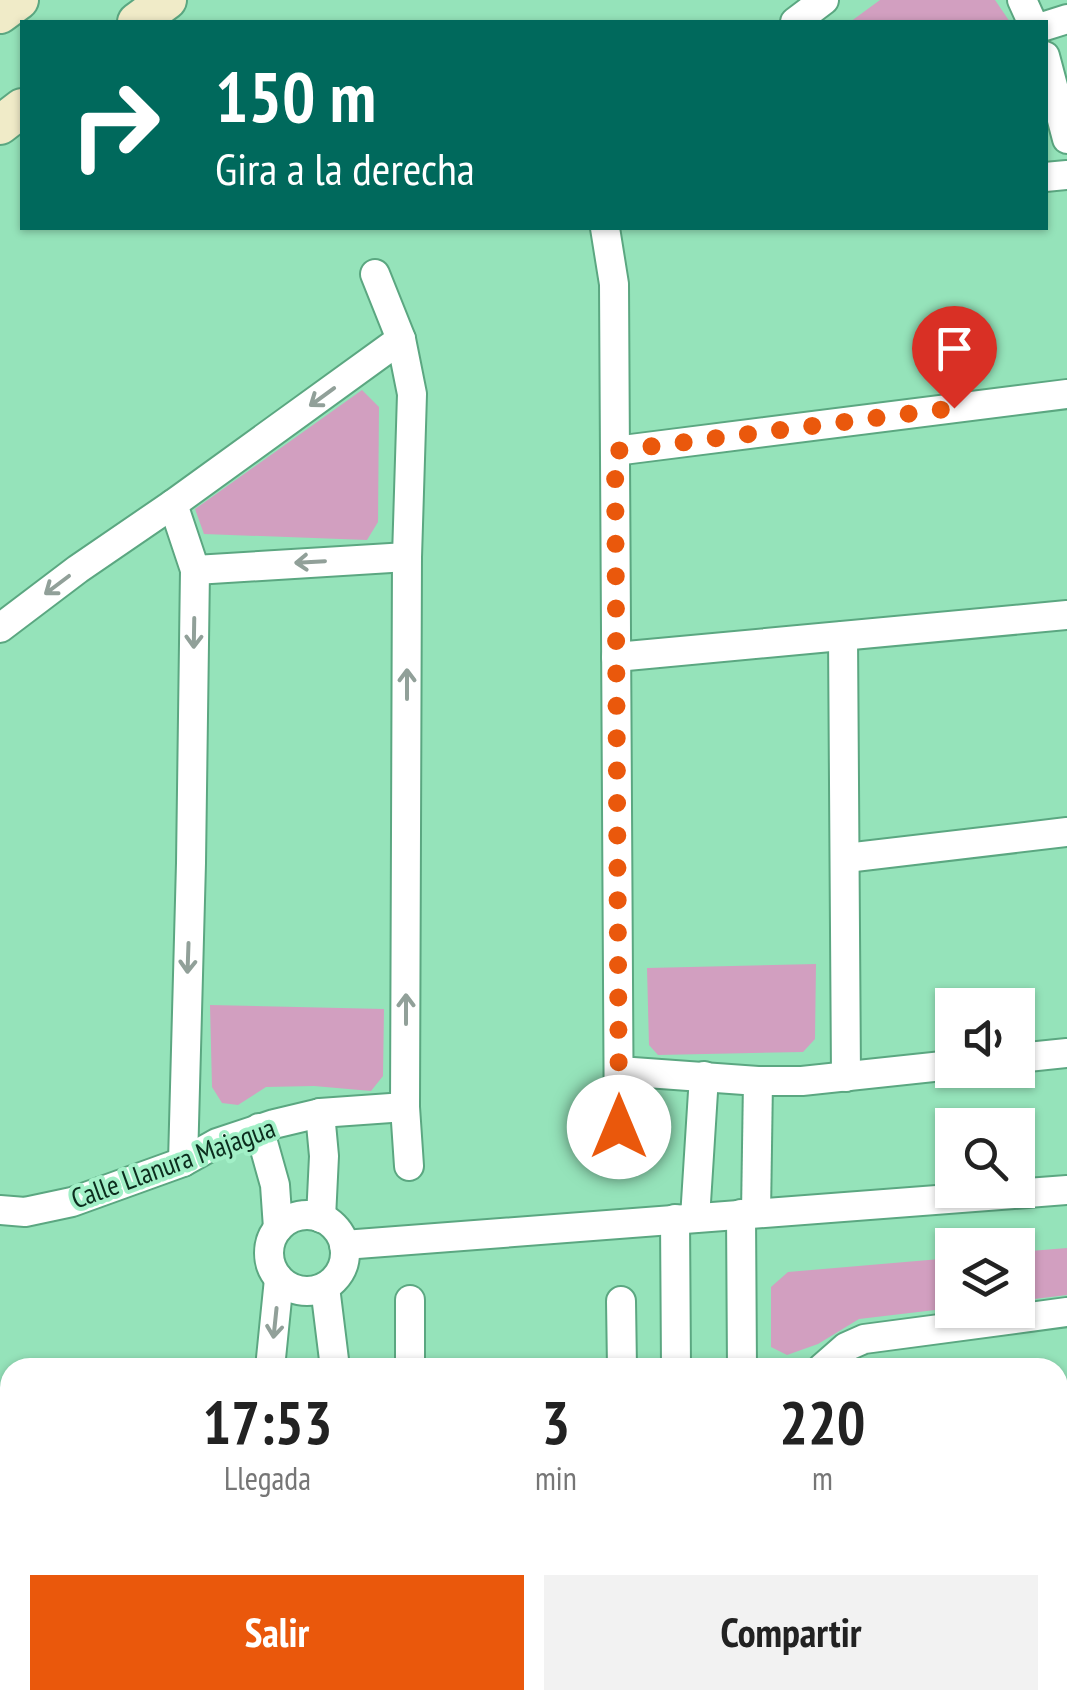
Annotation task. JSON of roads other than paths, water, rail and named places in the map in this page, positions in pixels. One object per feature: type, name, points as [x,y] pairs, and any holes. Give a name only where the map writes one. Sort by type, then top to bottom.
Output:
[{"type":"main road","points":[[0,14],[19,0]]},
{"type":"main road","points":[[140,20],[166,0]]},
{"type":"main road","points":[[0,126],[20,110]]},
{"type":"street","points":[[798,20],[824,0]]},
{"type":"street","points":[[1055,68],[1067,139]]},
{"type":"street","points":[[604,230],[614,284],[619,1155]]},
{"type":"street","points":[[375,274],[401,339],[412,394],[405,1107],[409,1166]]},
{"type":"street","points":[[0,628],[401,339]]},
{"type":"street","points":[[615,451],[1067,394]]},
{"type":"street","points":[[173,504],[195,570],[183,1162]]},
{"type":"street","points":[[195,570],[408,557]]},
{"type":"street","points":[[616,658],[1067,614]]},
{"type":"street","points":[[843,636],[846,1077]]},
{"type":"street","points":[[846,858],[1067,832]]},
{"type":"street","points":[[1035,1056],[1067,1052]]},
{"type":"street","points":[[619,1071],[802,1081],[935,1068]]},
{"type":"street","points":[[677,1358],[685,1218],[704,1076]]},
{"type":"street","points":[[742,1358],[758,1080]]},
{"type":"street","name":"Calle Llanura Majagua","points":[[0,1210],[26,1212],[72,1202],[183,1162],[218,1143],[259,1128],[320,1113],[405,1107]]},
{"type":"street","points":[[320,1113],[324,1156],[322,1218]]},
{"type":"street","points":[[259,1128],[275,1185],[278,1228]]},
{"type":"street","points":[[344,1245],[1067,1190]]},
{"type":"street","points":[[298,1216],[322,1218],[340,1234],[345,1257],[342,1269],[335,1279],[314,1291],[289,1287],[272,1270],[272,1237],[278,1228],[298,1216]]},
{"type":"street","points":[[271,1358],[279,1279]]},
{"type":"street","points":[[325,1286],[333,1358]]},
{"type":"street","points":[[410,1300],[410,1358]]},
{"type":"street","points":[[622,1301],[622,1358]]},
{"type":"street","points":[[833,1358],[864,1338],[1067,1312]]}]
